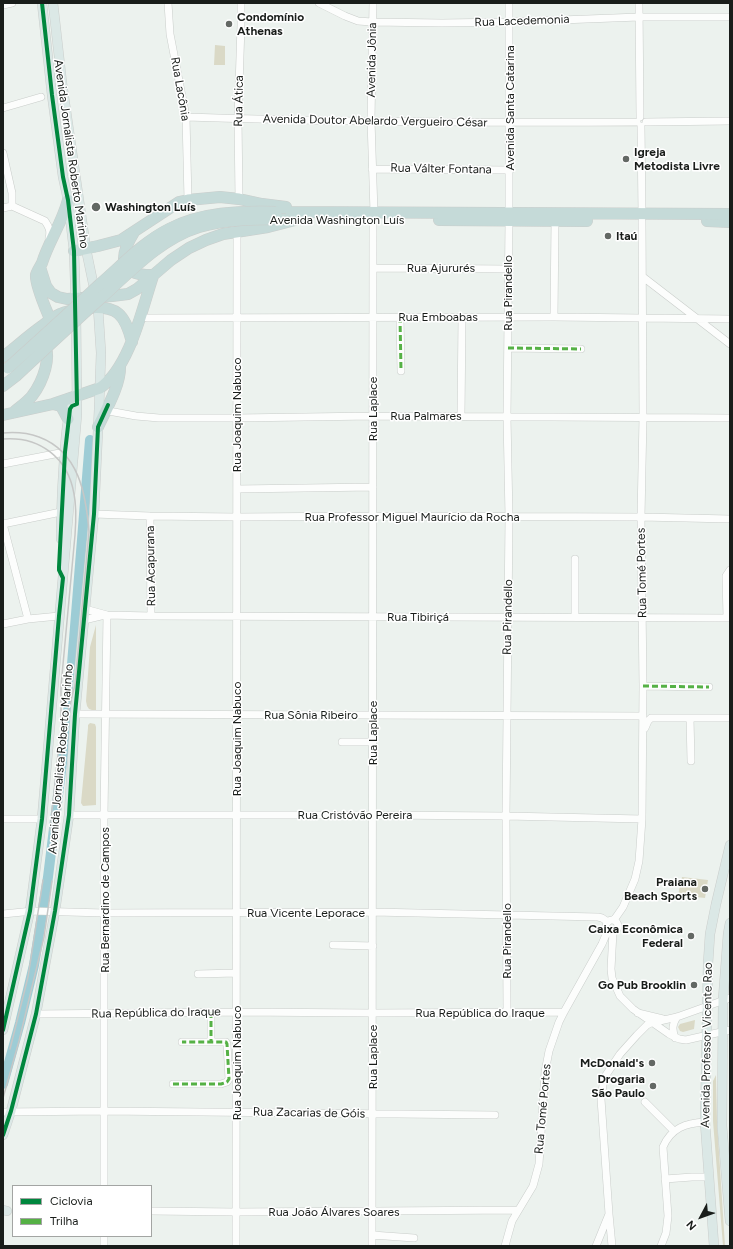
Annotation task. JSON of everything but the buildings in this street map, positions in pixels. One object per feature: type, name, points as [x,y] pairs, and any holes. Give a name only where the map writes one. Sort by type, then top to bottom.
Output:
[{"type":"highway","points":[[74,251],[116,242],[135,232],[179,202],[188,200],[220,197],[239,199],[285,207],[298,215]]},
{"type":"highway","points":[[50,319],[38,287],[36,274],[65,212],[68,200]]},
{"type":"highway","name":"Avenida Washington Luís","points":[[3,386],[9,372],[132,256],[169,229],[206,216],[239,211],[276,212],[298,215],[642,217],[730,222]]},
{"type":"highway","name":"Avenida Washington Luís","points":[[509,217],[555,221],[730,214]]},
{"type":"highway","points":[[3,357],[50,319],[76,304],[97,302],[112,296],[132,292],[171,260],[189,248],[206,240],[237,231],[268,227],[298,215]]},
{"type":"highway","name":"Avenida Washington Luís","points":[[9,372],[134,268],[163,245],[184,233],[198,227],[218,222],[286,219],[298,215]]},
{"type":"highway","points":[[135,232],[125,249],[124,255],[126,266],[134,273],[153,275]]},
{"type":"highway","points":[[40,267],[46,286],[51,293],[76,304]]},
{"type":"highway","points":[[8,414],[77,400],[100,388],[120,365],[132,343],[153,275]]},
{"type":"highway","points":[[97,302],[116,311],[123,318],[128,328],[132,343]]},
{"type":"highway","points":[[8,414],[25,403],[32,395],[44,372],[47,360],[47,351],[44,343],[38,336],[30,335]]},
{"type":"highway","points":[[98,427],[102,410],[117,385],[120,365]]},
{"type":"highway","points":[[53,404],[61,406],[68,419]]},
{"type":"main road","name":"Avenida Jornalista Roberto Marinho","points":[[53,3],[62,83],[86,249],[97,302],[101,353],[100,388],[102,410]]},
{"type":"main road","name":"Avenida Jornalista Roberto Marinho","points":[[4,1024],[32,911],[42,819],[77,400],[74,251],[41,4]]},
{"type":"main road","points":[[63,578],[59,567],[65,452],[68,419],[72,406],[77,400]]},
{"type":"main road","name":"Avenida Jornalista Roberto Marinho","points":[[3,1135],[7,1112],[36,1014],[69,815],[75,714],[94,514],[98,427]]},
{"type":"main road","name":"Avenida Professor Vicente Rao","points":[[714,1246],[706,1122],[706,1006],[710,934],[730,845]]},
{"type":"main road","name":"Avenida Professor Vicente Rao","points":[[730,923],[727,941],[727,1030],[722,1126],[730,1221]]},
{"type":"street","points":[[3,5],[12,3]]},
{"type":"street","name":"Rua Lacônia","points":[[168,3],[170,34],[186,117],[188,200]]},
{"type":"street","name":"Rua Ática","points":[[239,199],[238,118],[241,3]]},
{"type":"street","name":"Rua Lacedemonia","points":[[319,3],[358,21],[372,22],[442,23],[639,17],[730,17]]},
{"type":"street","name":"Avenida Jônia","points":[[373,3],[371,120],[374,216]]},
{"type":"street","name":"Avenida Santa Catarina","points":[[509,3],[509,217]]},
{"type":"street","name":"Rua Tomé Portes","points":[[611,921],[623,907],[635,879],[639,861],[642,819],[643,686],[641,517],[643,277],[639,3]]},
{"type":"street","points":[[3,108],[42,97]]},
{"type":"street","name":"Avenida Doutor Abelardo Vergueiro César","points":[[186,117],[509,122],[730,121]]},
{"type":"street","points":[[3,153],[12,193],[12,206]]},
{"type":"street","name":"Rua Válter Fontana","points":[[372,169],[510,170]]},
{"type":"street","points":[[3,208],[12,206],[45,221],[51,232],[47,248]]},
{"type":"street","name":"Rua Laplace","points":[[372,1246],[374,216]]},
{"type":"street","name":"Rua Pirandello","points":[[507,1012],[506,716],[509,517],[507,416],[509,217]]},
{"type":"street","points":[[554,317],[555,221]]},
{"type":"street","name":"Rua Joaquim Nabuco","points":[[236,1246],[237,231]]},
{"type":"street","name":"Rua Ajururés","points":[[373,268],[509,269]]},
{"type":"street","points":[[643,277],[730,344]]},
{"type":"street","points":[[400,317],[401,371]]},
{"type":"street","points":[[461,416],[462,317]]},
{"type":"street","name":"Rua Emboabas","points":[[147,318],[237,319],[554,317],[730,319]]},
{"type":"street","points":[[508,348],[581,349]]},
{"type":"street","name":"Rua Palmares","points":[[102,410],[136,416],[159,418],[507,416],[730,418]]},
{"type":"street","points":[[3,464],[65,452]]},
{"type":"street","points":[[237,489],[373,487]]},
{"type":"street","points":[[28,619],[3,524],[61,512]]},
{"type":"street","name":"Rua Professor Miguel Maurício da Rocha","points":[[94,514],[237,517],[641,517],[730,519]]},
{"type":"street","name":"Rua Acapurana","points":[[150,516],[151,616]]},
{"type":"street","points":[[575,559],[575,617]]},
{"type":"street","points":[[728,618],[726,576],[730,570]]},
{"type":"street","name":"Rua Tibiriçá","points":[[85,608],[107,614],[151,616],[728,618]]},
{"type":"street","name":"Rua Tibiriçá","points":[[84,620],[107,614]]},
{"type":"street","name":"Rua Bernardino de Campos","points":[[104,1185],[104,815],[107,614]]},
{"type":"street","points":[[3,624],[28,619],[59,616]]},
{"type":"street","points":[[643,686],[709,687]]},
{"type":"street","name":"Rua Sônia Ribeiro","points":[[75,714],[643,716]]},
{"type":"street","points":[[642,734],[651,718],[730,718]]},
{"type":"street","points":[[690,718],[691,761]]},
{"type":"street","points":[[342,742],[373,742]]},
{"type":"street","name":"Rua Cristóvão Pereira","points":[[69,815],[237,814],[506,816],[642,819]]},
{"type":"street","points":[[3,819],[42,819]]},
{"type":"street","name":"Rua Vicente Leporace","points":[[3,914],[32,911],[104,913],[373,912],[598,917],[611,921]]},
{"type":"street","points":[[610,931],[617,930],[619,926],[617,922],[611,921],[606,926],[610,931],[613,946],[611,973],[616,990],[628,1005],[651,1023],[675,1038],[682,1040],[727,1030]]},
{"type":"street","name":"Rua Tomé Portes","points":[[505,1246],[512,1221],[528,1196],[539,1164],[545,1072],[549,1050],[564,1012],[610,931]]},
{"type":"street","points":[[602,944],[608,941],[613,946]]},
{"type":"street","points":[[333,946],[373,946]]},
{"type":"street","points":[[198,974],[236,973]]},
{"type":"street","points":[[612,1246],[601,1099],[604,1078],[620,1054],[643,1028],[651,1023],[677,1017],[727,999]]},
{"type":"street","points":[[211,1012],[211,1042]]},
{"type":"street","name":"Rua República do Iraque","points":[[36,1014],[211,1012],[564,1012]]},
{"type":"street","points":[[638,1013],[648,1014],[664,1019]]},
{"type":"street","points":[[675,1038],[672,1027],[677,1017]]},
{"type":"street","points":[[173,1084],[221,1084],[227,1082],[229,1079],[227,1044],[224,1042],[182,1042]]},
{"type":"street","points":[[645,1102],[674,1131]]},
{"type":"street","name":"Rua Zacarias de Góis","points":[[7,1112],[104,1111],[495,1115]]},
{"type":"street","points":[[661,1246],[668,1226],[663,1147],[674,1131],[688,1124],[706,1122]]},
{"type":"street","points":[[665,1179],[709,1177]]},
{"type":"street","name":"Rua João Álvares Soares","points":[[152,1211],[372,1212],[518,1210]]},
{"type":"street","points":[[596,1246],[609,1214]]},
{"type":"street","points":[[372,1235],[414,1238]]},
{"type":"green space","points":[[215,45],[225,46],[225,65],[214,65]]},
{"type":"green space","points":[[96,625],[96,710],[92,710],[87,706],[86,701],[90,647]]},
{"type":"green space","points":[[90,723],[95,724],[96,727],[96,805],[83,806],[81,803],[88,725]]},
{"type":"green space","points":[[682,877],[708,880],[705,898],[678,895]]},
{"type":"green space","points":[[695,1020],[694,1029],[683,1032],[680,1031],[678,1027],[680,1024]]},
{"type":"green space","points":[[716,1075],[717,1121],[725,1246],[723,1246],[713,1121],[713,1081]]},
{"type":"waterway","points":[[3,1084],[34,965],[48,877],[68,714],[90,440]]},
{"type":"railway","points":[[3,433],[21,433],[39,437],[53,444],[72,464],[78,476],[86,503],[89,532],[75,685],[66,719],[62,749],[62,793],[58,831]]},
{"type":"railway","points":[[3,439],[29,441],[50,452],[59,460],[66,470],[71,481],[74,494],[76,525],[61,686],[61,723]]},
{"type":"railway","points":[[50,830],[58,754]]},
{"type":"railway","points":[[10,1049],[28,977],[43,880]]},
{"type":"railway","points":[[3,1098],[19,1041],[44,937],[52,881]]},
{"type":"marked path","points":[[400,317],[401,371]]},
{"type":"marked path","points":[[508,348],[581,349]]},
{"type":"marked path","points":[[643,686],[709,687]]},
{"type":"marked path","points":[[211,1012],[211,1042]]},
{"type":"marked path","points":[[173,1084],[221,1084],[227,1082],[229,1079],[226,1042],[182,1042]]},
{"type":"cycle path","points":[[3,1030],[30,911],[42,819],[63,578],[59,567],[65,452],[70,409],[72,406],[77,404],[74,251],[52,95],[42,3]]},
{"type":"cycle path","points":[[3,1135],[11,1111],[36,1014],[55,911],[69,815],[75,714],[94,514],[98,427],[108,405]]},
{"type":"place","name":"Condomínio Athenas","points":[[229,24]]},
{"type":"place","name":"Igreja Metodista Livre","points":[[626,159]]},
{"type":"place","name":"Washington Luís","points":[[96,207]]},
{"type":"place","name":"Itaú","points":[[608,236]]},
{"type":"place","name":"Praiana Beach Sports","points":[[705,889]]},
{"type":"place","name":"Caixa Econômica Federal","points":[[691,936]]},
{"type":"place","name":"Go Pub Brooklin","points":[[694,985]]},
{"type":"place","name":"McDonald's","points":[[652,1063]]},
{"type":"place","name":"Drogaria São Paulo","points":[[653,1086]]}]
